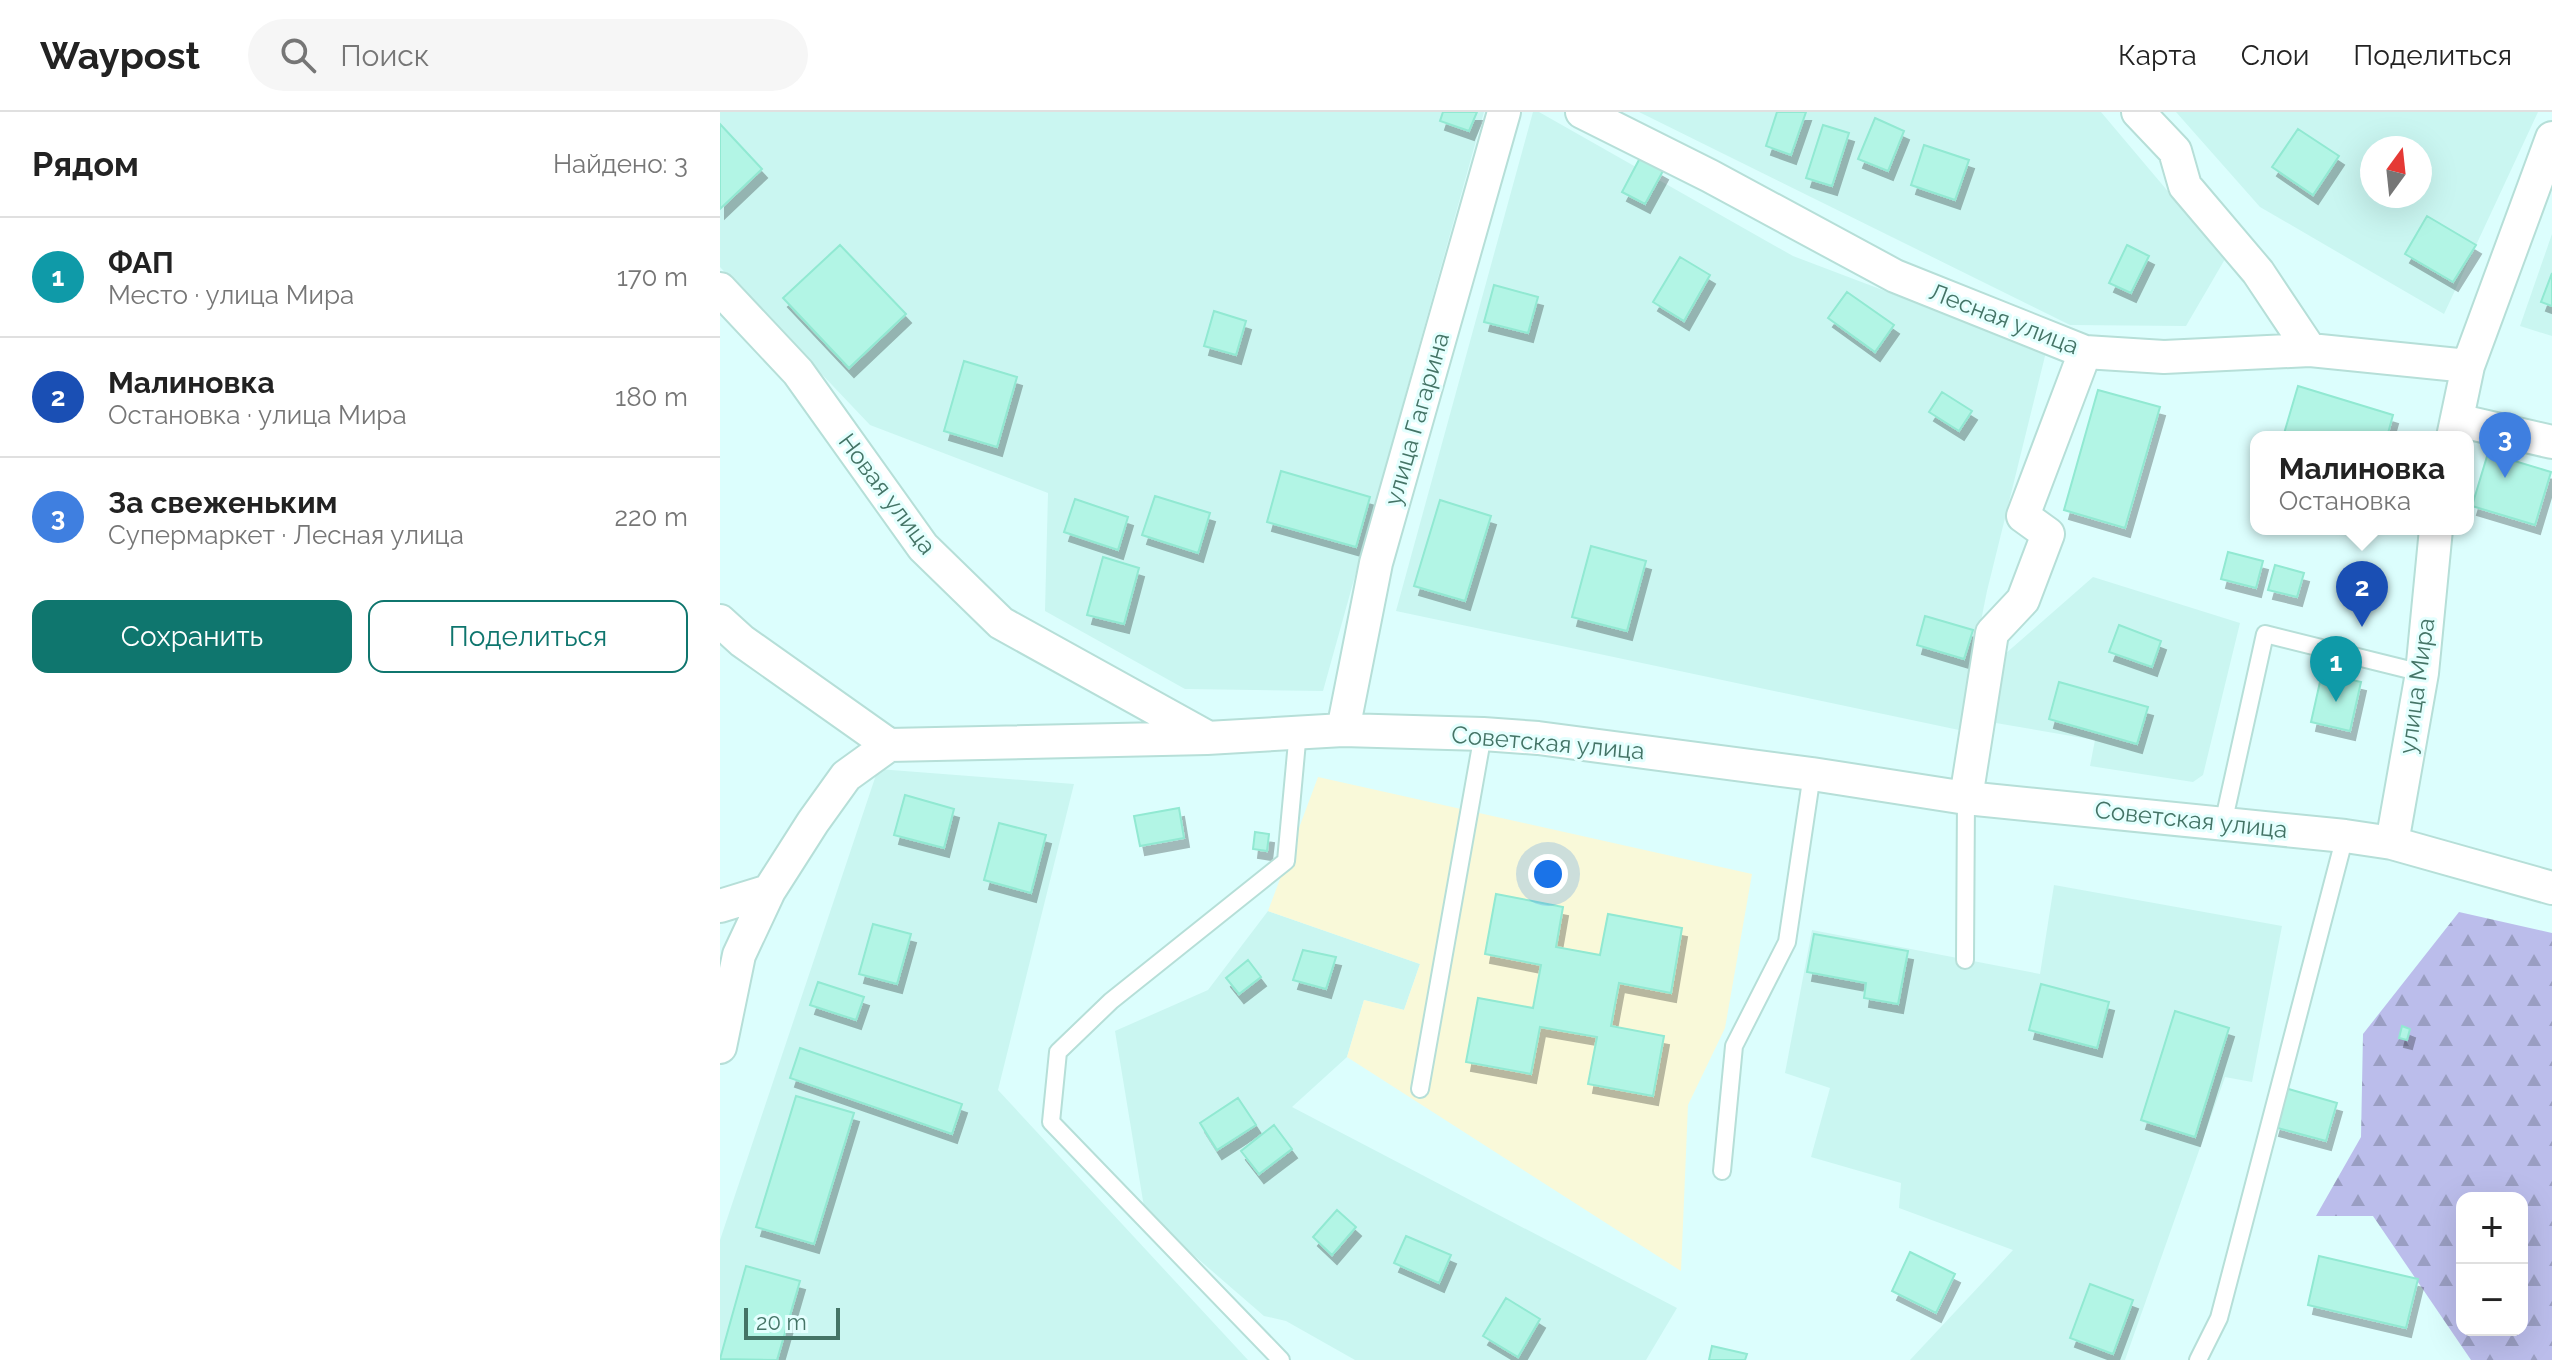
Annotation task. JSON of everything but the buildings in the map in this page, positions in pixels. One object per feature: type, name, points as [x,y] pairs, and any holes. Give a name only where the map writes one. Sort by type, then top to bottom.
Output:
[{"type":"street","name":"улица Гагарина","points":[[1343,730],[1376,563],[1504,112]]},
{"type":"street","name":"Лесная улица","points":[[1582,112],[1710,176],[1895,276],[2085,352],[2164,357],[2310,350],[2468,366]]},
{"type":"street","points":[[2138,112],[2175,151],[2185,186],[2258,272],[2310,350]]},
{"type":"street","points":[[2455,429],[2468,366],[2552,138]]},
{"type":"street","name":"Новая улица","points":[[720,289],[798,372],[923,547],[1001,623],[1207,738]]},
{"type":"street","points":[[1966,798],[1992,633],[2023,600],[2048,534],[2023,516],[2085,352]]},
{"type":"street","points":[[2474,432],[2552,442]]},
{"type":"street","name":"улица Мира","points":[[2392,843],[2422,673],[2435,535]]},
{"type":"street","points":[[720,621],[742,641],[889,745],[846,776],[769,891],[739,955],[720,1047]]},
{"type":"street","name":"Советская улица","points":[[889,745],[1207,738],[1343,730],[1538,738],[1966,798],[2345,836],[2392,843],[2552,888]]},
{"type":"street","points":[[720,906],[769,891]]},
{"type":"lane","points":[[2223,824],[2265,634],[2422,673]]},
{"type":"lane","points":[[1281,1360],[1051,1122],[1058,1052],[1111,1001],[1286,861],[1298,731]]},
{"type":"lane","points":[[1420,1089],[1483,734]]},
{"type":"lane","points":[[1722,1171],[1734,1046],[1787,942],[1812,774]]},
{"type":"lane","points":[[1965,960],[1966,798]]},
{"type":"lane","points":[[2198,1360],[2219,1318],[2345,836]]},
{"type":"shaded area","points":[[720,112],[1484,112],[1323,691],[1185,689],[1045,611],[1048,493],[870,425],[720,267]]},
{"type":"shaded area","points":[[1533,112],[1539,112],[1793,256],[2046,352],[1987,591],[1959,730],[1396,611]]},
{"type":"shaded area","points":[[1639,112],[2101,112],[2225,259],[2186,326],[2070,325]]},
{"type":"shaded area","points":[[2176,112],[2538,112],[2444,314],[2260,207]]},
{"type":"shaded area","points":[[2552,234],[2552,336],[2520,326]]},
{"type":"shaded area","points":[[2093,577],[2240,623],[2203,775],[2193,782],[2090,766],[2095,740],[1990,722],[2005,654]]},
{"type":"shaded area","points":[[878,769],[1074,784],[998,1090],[1248,1360],[720,1360],[720,1240]]},
{"type":"shaded area","points":[[1318,777],[1752,874],[1725,1028],[1688,1105],[1681,1271],[1347,1057],[1364,1000],[1404,1010],[1420,964],[1268,911]]},
{"type":"shaded area","points":[[2054,885],[2282,926],[2252,1082],[2225,1077],[2125,1360],[1910,1360],[2013,1250],[1899,1208],[1901,1183],[1811,1157],[1830,1088],[1785,1073],[1812,930],[2040,974]]},
{"type":"shaded area","points":[[1268,911],[1420,964],[1404,1010],[1364,1000],[1347,1057],[1292,1107],[1677,1308],[1646,1360],[1355,1360],[1286,1321],[1264,1316],[1145,1213],[1115,1031],[1208,990]]},
{"type":"green space","points":[[2459,912],[2552,933],[2552,1360],[2471,1360],[2373,1216],[2316,1216],[2361,1137],[2363,1034]]},
{"type":"place","name":"За свеженьким","points":[[2505,478]]},
{"type":"place","name":"Малиновка","points":[[2362,627]]},
{"type":"place","name":"ФАП","points":[[2336,702]]}]
